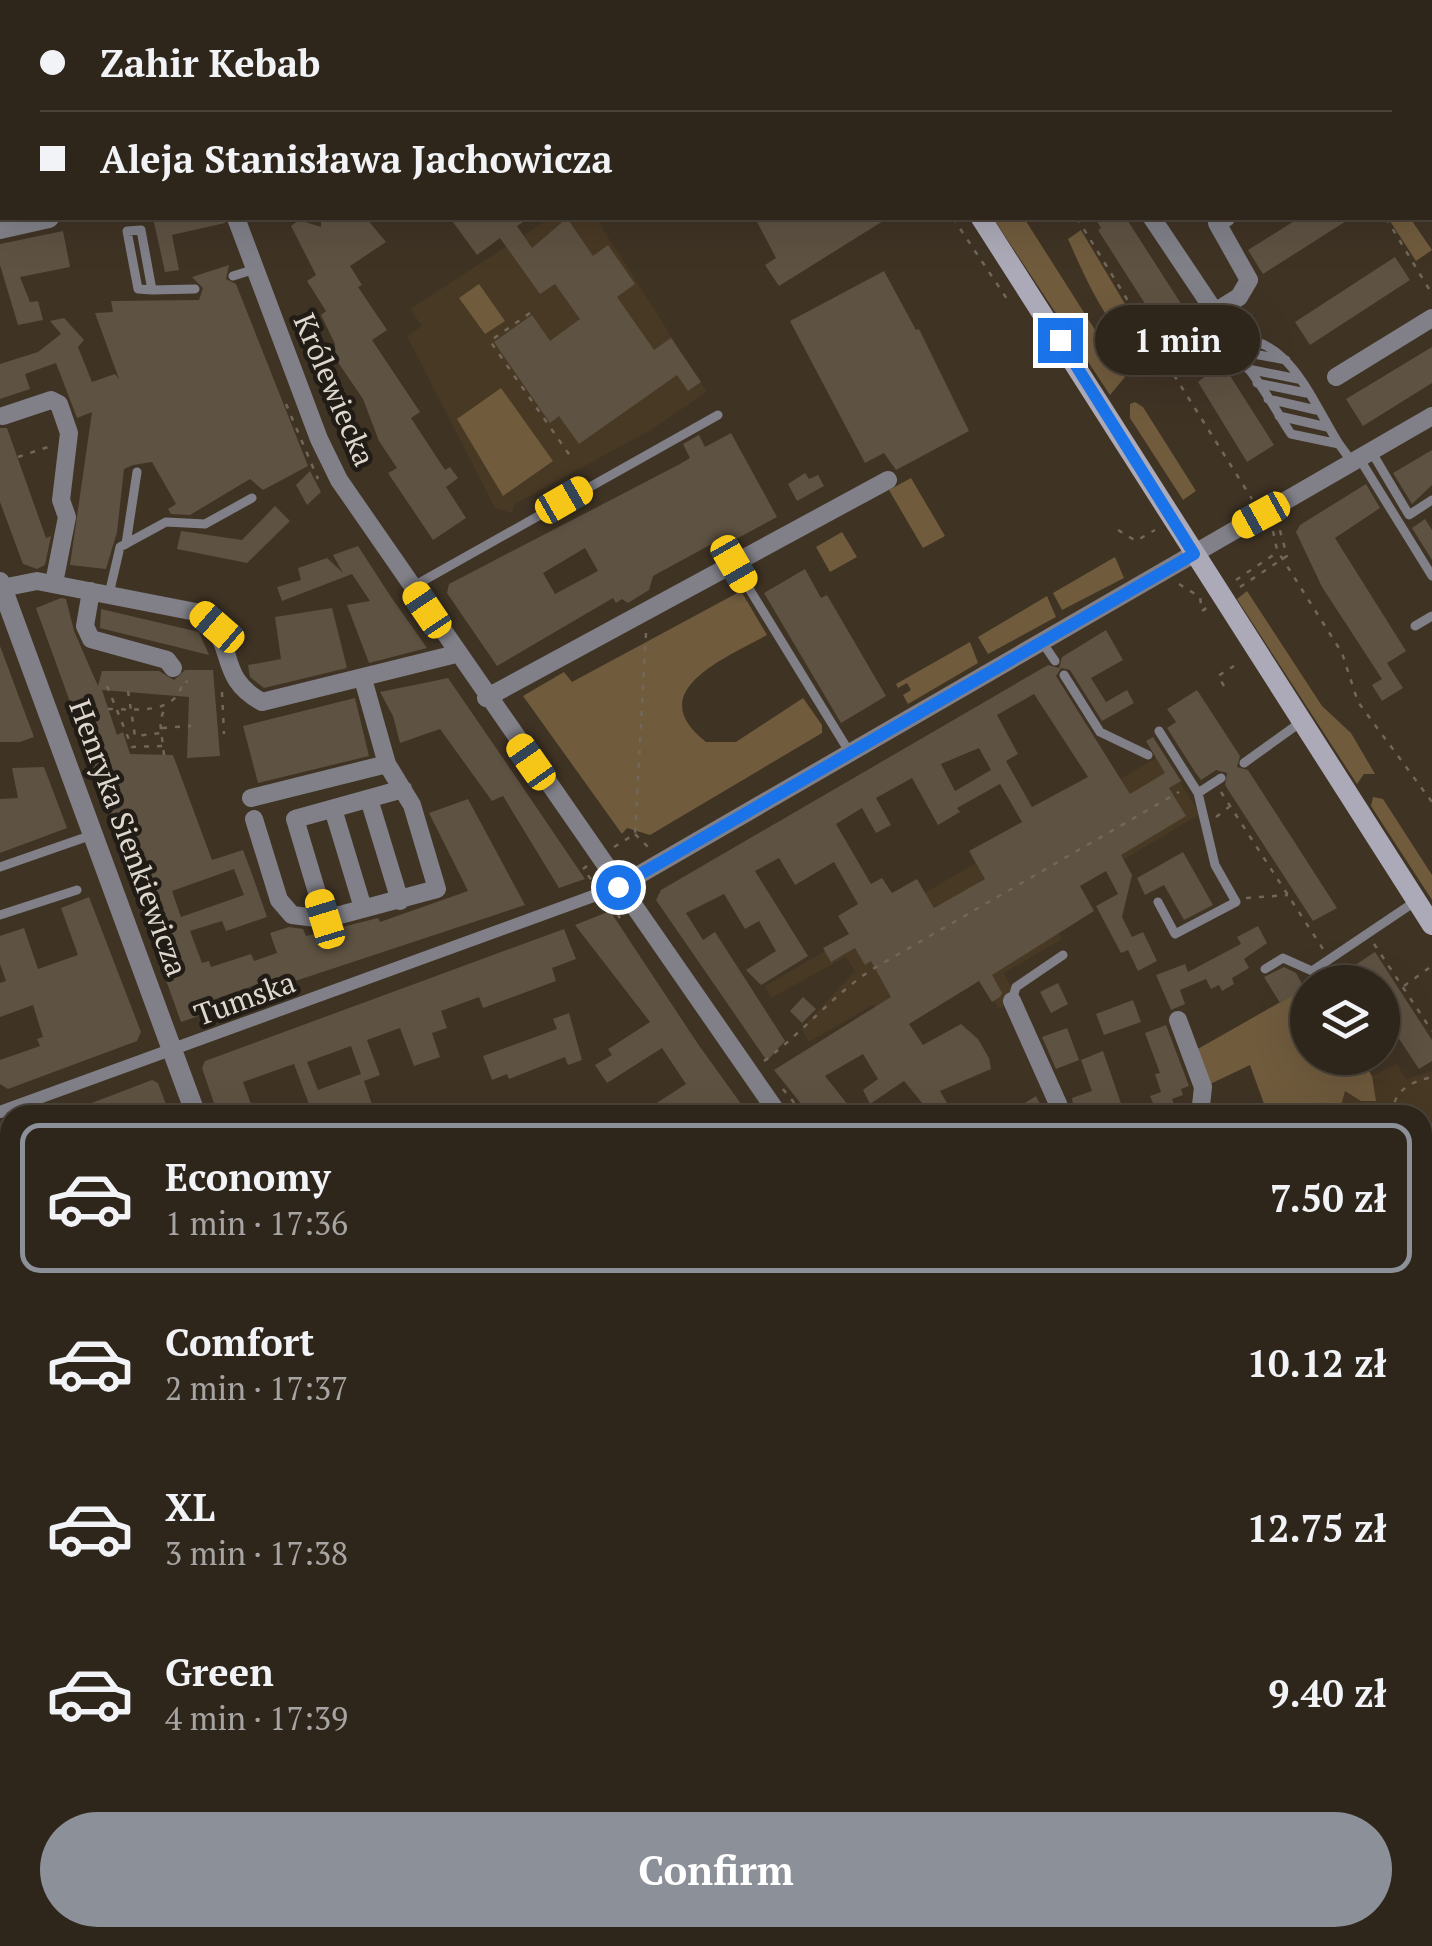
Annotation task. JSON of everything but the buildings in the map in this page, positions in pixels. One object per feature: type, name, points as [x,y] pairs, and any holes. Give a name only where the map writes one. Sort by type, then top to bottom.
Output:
[{"type":"main road","points":[[982,220],[1194,554],[1213,596],[1303,720],[1432,926]]},
{"type":"street","points":[[0,230],[40,220]]},
{"type":"street","name":"Królewiecka","points":[[237,220],[328,461],[598,858],[610,890],[634,910],[772,1105]]},
{"type":"street","points":[[1153,220],[1215,312],[1240,297],[1249,280],[1218,223],[1223,220]]},
{"type":"street","points":[[1336,377],[1432,318]]},
{"type":"street","points":[[3,416],[52,400],[68,424],[61,500],[66,517],[54,583]]},
{"type":"street","points":[[610,890],[851,755],[1432,416]]},
{"type":"street","points":[[486,698],[888,480]]},
{"type":"street","points":[[1,585],[54,583],[201,613],[217,627],[231,677],[242,691],[262,702],[456,654]]},
{"type":"street","name":"Henryka Sienkiewicza","points":[[1,585],[96,833],[193,1105]]},
{"type":"street","points":[[100,593],[85,626],[91,639],[167,660],[172,668]]},
{"type":"street","points":[[254,819],[279,900],[292,915],[325,919],[437,889],[412,805],[387,764],[363,679]]},
{"type":"street","points":[[252,798],[387,764]]},
{"type":"street","points":[[325,919],[295,820],[402,789]]},
{"type":"street","points":[[369,799],[400,900]]},
{"type":"street","points":[[333,809],[363,908]]},
{"type":"street","name":"Tumska","points":[[20,1105],[610,890]]},
{"type":"street","points":[[1012,1002],[1058,1105]]},
{"type":"street","points":[[1178,1020],[1203,1088],[1201,1105]]},
{"type":"lane","points":[[124,220],[126,231],[141,230],[152,290],[195,289]]},
{"type":"lane","points":[[233,276],[255,269]]},
{"type":"lane","points":[[1122,354],[1161,369],[1223,340],[1270,344],[1288,362],[1339,444]]},
{"type":"lane","points":[[1208,345],[1288,362]]},
{"type":"lane","points":[[1230,348],[1291,434],[1339,444],[1360,457],[1409,514],[1432,500]]},
{"type":"lane","points":[[1248,369],[1298,379]]},
{"type":"lane","points":[[1257,383],[1308,394]]},
{"type":"lane","points":[[1268,399],[1318,411]]},
{"type":"lane","points":[[412,587],[718,415]]},
{"type":"lane","points":[[1279,416],[1329,428]]},
{"type":"lane","points":[[1360,457],[1432,576]]},
{"type":"lane","points":[[126,544],[137,472]]},
{"type":"lane","points":[[100,593],[120,547],[166,522],[206,524],[252,498]]},
{"type":"lane","points":[[734,564],[851,755]]},
{"type":"lane","points":[[1414,626],[1432,616]]},
{"type":"lane","points":[[1042,642],[1054,661]]},
{"type":"lane","points":[[1064,675],[1100,732],[1148,755]]},
{"type":"lane","points":[[1244,762],[1303,720]]},
{"type":"lane","points":[[1158,902],[1175,934],[1236,902],[1214,865],[1195,789],[1159,731]]},
{"type":"lane","points":[[1195,789],[1218,780]]},
{"type":"lane","points":[[0,867],[96,833]]},
{"type":"lane","points":[[0,914],[77,890]]},
{"type":"lane","points":[[1264,970],[1286,958],[1312,970],[1416,901]]},
{"type":"lane","points":[[1012,1002],[1016,987],[1064,955]]},
{"type":"path","points":[[954,220],[1006,299]]},
{"type":"path","points":[[1387,220],[1432,294]]},
{"type":"path","points":[[530,313],[490,341],[573,460]]},
{"type":"path","points":[[25,463],[20,457],[68,440]]},
{"type":"path","points":[[1213,596],[1287,556],[1281,546],[1282,530],[1269,510]]},
{"type":"path","points":[[1118,530],[1136,542],[1157,530]]},
{"type":"path","points":[[1213,596],[1278,552]]},
{"type":"path","points":[[1178,584],[1213,596]]},
{"type":"path","points":[[634,910],[620,919],[610,890],[583,869],[635,834],[648,636],[635,614]]},
{"type":"path","points":[[1224,686],[1218,676],[1234,666]]},
{"type":"path","points":[[164,755],[161,731],[166,706],[181,691],[183,682],[188,682]]},
{"type":"path","points":[[221,684],[224,734]]},
{"type":"path","points":[[107,686],[132,747],[163,746]]},
{"type":"path","points":[[128,691],[135,736],[190,726]]},
{"type":"path","points":[[108,709],[166,706]]},
{"type":"path","points":[[1218,780],[1230,806],[1330,960]]},
{"type":"path","points":[[763,1062],[807,1030],[846,986],[871,970],[1195,789]]},
{"type":"path","points":[[1206,824],[1230,806]]},
{"type":"path","points":[[1236,902],[1250,896],[1288,895]]},
{"type":"path","points":[[1368,934],[1432,1031]]},
{"type":"path","points":[[1402,986],[1429,968]]},
{"type":"path","points":[[1394,1105],[1400,1091],[1432,1077]]},
{"type":"shaded area","points":[[547,220],[597,220],[707,392],[649,431],[515,504],[512,513],[495,508],[407,336],[422,326],[410,309]]},
{"type":"shaded area","points":[[994,220],[1025,220],[1125,377],[1110,395]]},
{"type":"shaded area","points":[[1389,220],[1411,220],[1432,250],[1416,261]]},
{"type":"shaded area","points":[[1081,230],[1156,356],[1142,353],[1128,343],[1103,310],[1068,239]]},
{"type":"shaded area","points":[[479,284],[505,321],[485,334],[459,298]]},
{"type":"shaded area","points":[[501,388],[553,461],[503,496],[457,419]]},
{"type":"shaded area","points":[[1135,402],[1143,407],[1196,491],[1183,500],[1130,418],[1130,404]]},
{"type":"shaded area","points":[[911,478],[945,536],[923,548],[889,490]]},
{"type":"shaded area","points":[[842,532],[857,557],[830,572],[816,547]]},
{"type":"shaded area","points":[[1115,557],[1124,578],[1062,610],[1053,593]]},
{"type":"shaded area","points":[[741,591],[767,635],[697,678],[686,692],[682,707],[688,724],[706,742],[736,742],[803,698],[822,725],[822,733],[650,835],[627,828],[622,834],[523,696],[564,672],[572,682]]},
{"type":"shaded area","points":[[1247,591],[1322,706],[1351,733],[1375,774],[1364,774],[1357,784],[1237,599]]},
{"type":"shaded area","points":[[1047,596],[1056,617],[988,654],[978,637]]},
{"type":"shaded area","points":[[970,642],[978,663],[908,704],[903,695],[911,690],[907,683],[898,688],[896,684]]},
{"type":"shaded area","points":[[1163,754],[1200,814],[1045,907],[1062,939],[1004,973],[1015,995],[999,1010],[973,967],[879,1012],[873,1005],[809,1042],[801,1029],[855,971],[846,957],[771,998],[765,986]]},
{"type":"shaded area","points":[[1373,797],[1383,799],[1432,875],[1432,900],[1371,806]]},
{"type":"shaded area","points":[[1290,997],[1290,1075],[1400,1075],[1400,1069],[1406,1079],[1432,1071],[1432,1105],[1264,1105],[1250,1065],[1208,1085],[1196,1050]]},
{"type":"shaded area","points":[[1290,997],[1290,1075],[1371,1075],[1376,1101],[1361,1101],[1345,1091],[1341,1105],[1264,1105],[1250,1065],[1208,1085],[1196,1050]]},
{"type":"route","points":[[618,887],[1194,554],[1060,340]]}]
